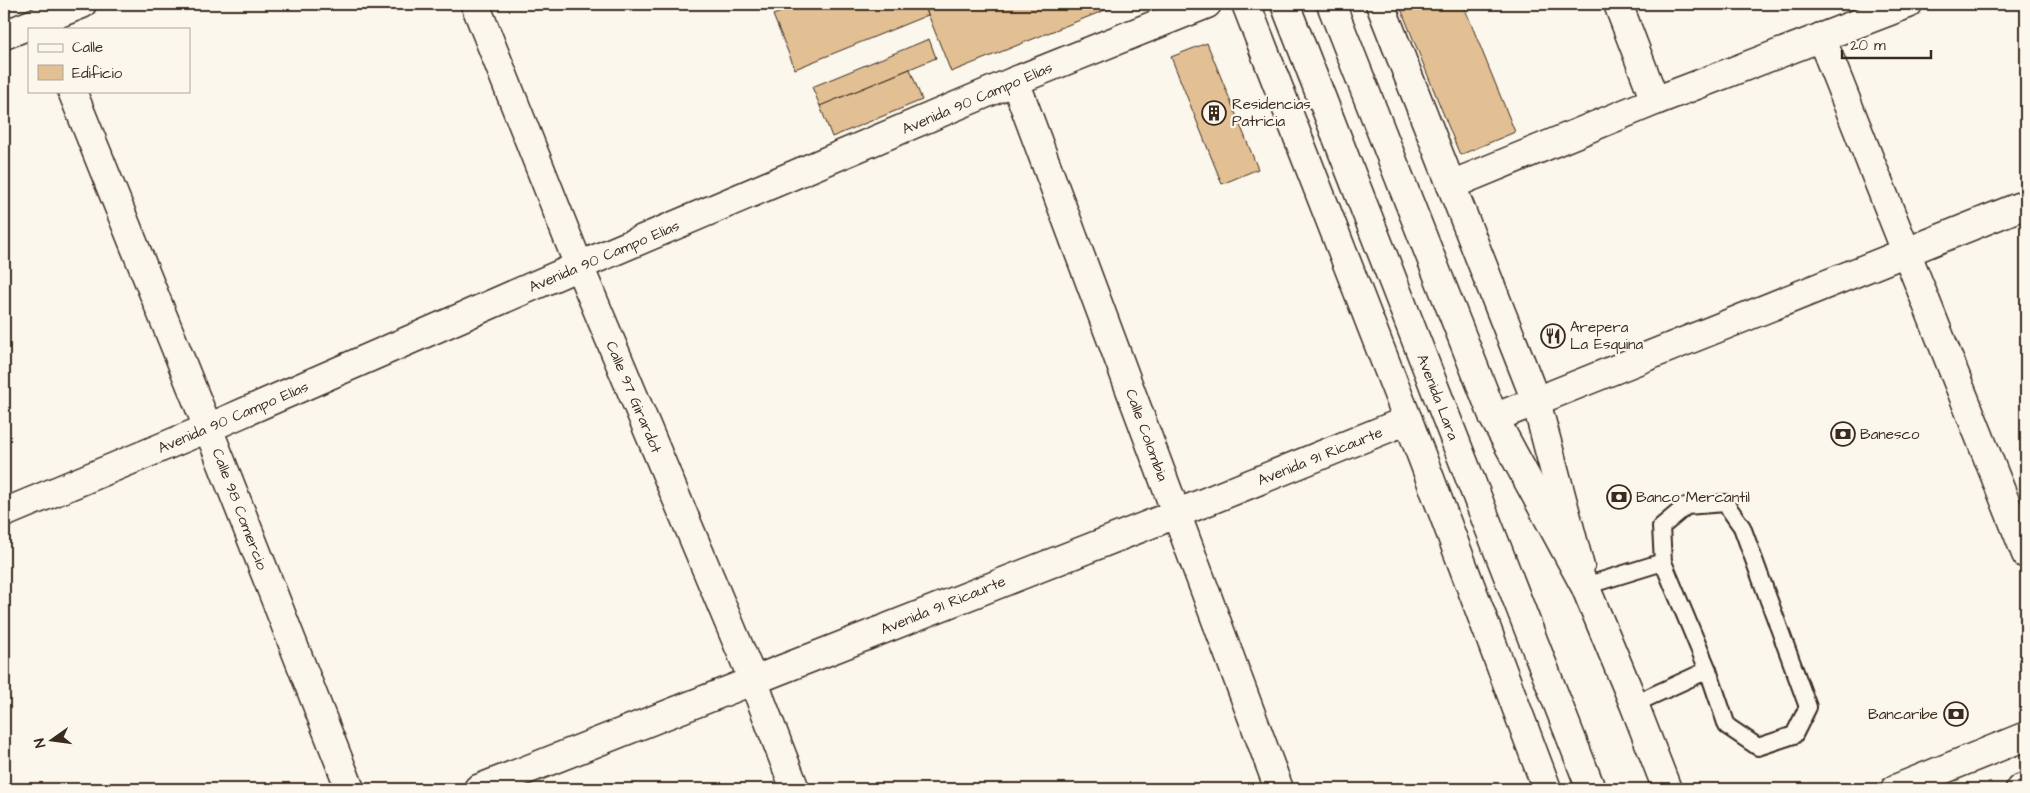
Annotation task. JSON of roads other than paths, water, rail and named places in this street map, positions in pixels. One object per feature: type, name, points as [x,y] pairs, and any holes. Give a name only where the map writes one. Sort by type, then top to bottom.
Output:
[{"type":"street","points":[[4,35],[42,18],[82,4]]},
{"type":"street","name":"Calle 97 Girardot","points":[[475,4],[579,266],[753,680],[794,789]]},
{"type":"street","name":"Avenida 90 Campo Elias","points":[[4,513],[208,428],[579,266],[1015,81],[1207,4]]},
{"type":"street","points":[[1246,4],[1408,420],[1547,789]]},
{"type":"street","name":"Avenida Lara","points":[[1285,4],[1591,789]]},
{"type":"street","points":[[1332,4],[1494,418],[1585,586],[1667,789]]},
{"type":"street","points":[[1380,4],[1536,401],[1585,586]]},
{"type":"street","points":[[1618,4],[1655,102]]},
{"type":"street","points":[[1451,185],[1655,102],[1821,38],[1868,11],[1908,4]]},
{"type":"street","points":[[1821,38],[2026,554]]},
{"type":"street","name":"Calle Colombia","points":[[1015,81],[1279,789]]},
{"type":"street","name":"Calle 98 Comercio","points":[[72,92],[208,428],[350,789]]},
{"type":"street","points":[[1494,418],[2026,204]]},
{"type":"street","name":"Avenida 91 Ricaurte","points":[[478,789],[1176,514],[1408,420]]},
{"type":"street","points":[[1895,789],[2026,736]]},
{"type":"street","points":[[2020,789],[2026,787]]},
{"type":"lane","points":[[1725,502],[1742,527],[1808,707],[1794,735],[1758,747],[1727,726],[1708,670],[1663,562],[1661,526],[1686,506],[1725,502]]},
{"type":"lane","points":[[1585,586],[1663,562]]},
{"type":"lane","points":[[1634,704],[1708,670]]},
{"type":"place","name":"Residencias Patricia","points":[[1214,113]]},
{"type":"place","name":"Arepera La Esquina","points":[[1553,336]]},
{"type":"place","name":"Banesco","points":[[1843,434]]},
{"type":"place","name":"Banco Mercantil","points":[[1619,497]]},
{"type":"place","name":"Bancaribe","points":[[1956,714]]}]
